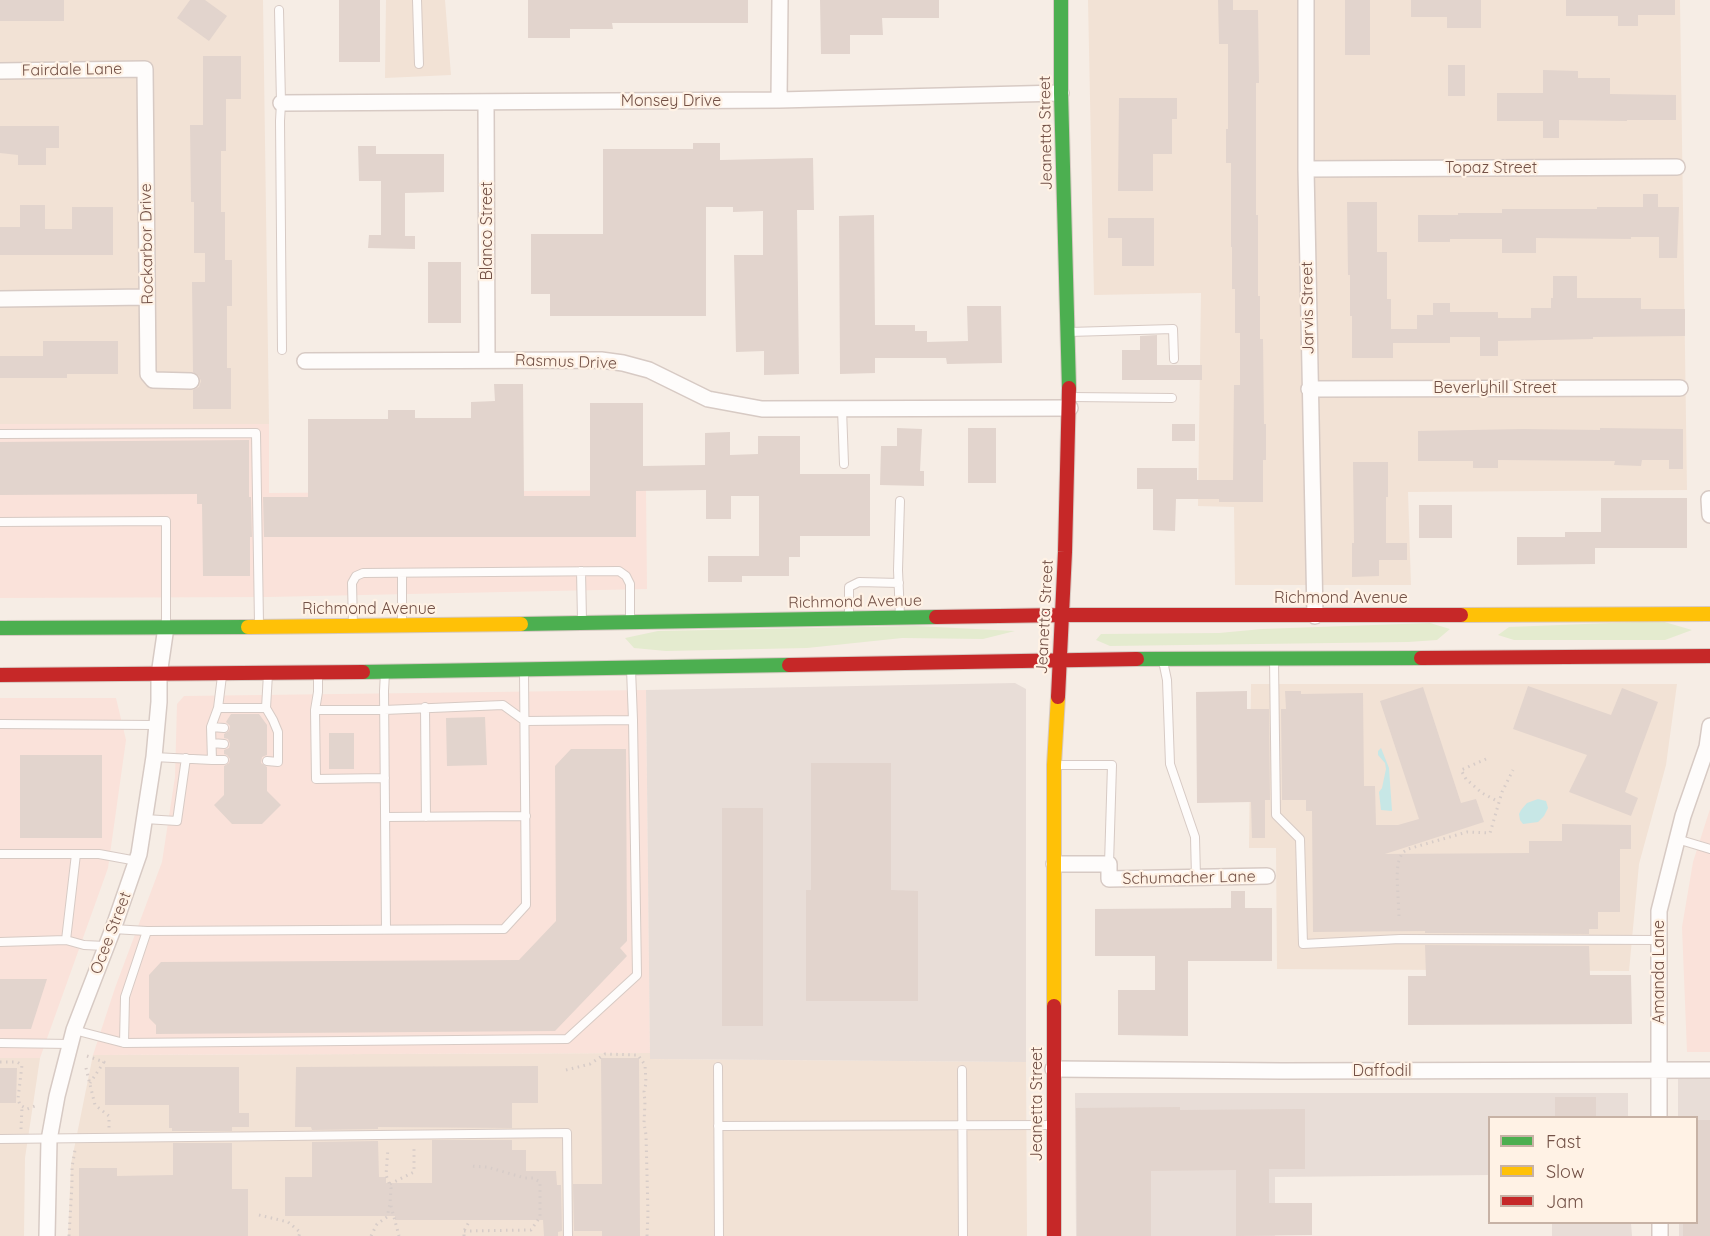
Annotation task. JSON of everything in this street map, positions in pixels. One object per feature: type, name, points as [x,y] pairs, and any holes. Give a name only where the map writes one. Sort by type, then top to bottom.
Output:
[{"type":"main road","name":"Jeanetta Street","points":[[1054,1236],[1054,765],[1070,402],[1061,93],[1061,0]]},
{"type":"main road","name":"Richmond Avenue","points":[[0,628],[402,626],[1062,615],[1710,614]]},
{"type":"main road","points":[[0,675],[318,673],[1163,659],[1710,656]]},
{"type":"street","points":[[779,100],[780,0]]},
{"type":"street","name":"Jarvis Street","points":[[1306,0],[1309,389],[1316,616]]},
{"type":"street","name":"Fairdale Lane","points":[[0,71],[145,69]]},
{"type":"street","name":"Rockarbor Drive","points":[[145,69],[148,374],[153,380],[191,381]]},
{"type":"street","name":"Monsey Drive","points":[[281,104],[779,100],[1061,93]]},
{"type":"street","name":"Blanco Street","points":[[486,102],[487,360]]},
{"type":"street","name":"Topaz Street","points":[[1306,169],[1677,166]]},
{"type":"street","points":[[0,299],[147,297]]},
{"type":"street","name":"Rasmus Drive","points":[[305,361],[601,360],[649,370],[708,399],[762,410],[842,410],[1070,402]]},
{"type":"street","name":"Beverlyhill Street","points":[[1309,389],[1680,388]]},
{"type":"street","points":[[1709,500],[1710,515]]},
{"type":"street","name":"Ocee Street","points":[[47,1236],[49,1140],[57,1096],[72,1037],[137,861],[154,757],[159,675],[166,627]]},
{"type":"street","name":"Amanda Lane","points":[[1659,1116],[1659,911],[1683,816],[1707,747],[1710,726]]},
{"type":"street","name":"Schumacher Lane","points":[[1054,864],[1109,864],[1109,879],[1268,876]]},
{"type":"street","name":"Daffodil","points":[[1053,1069],[1710,1070]]},
{"type":"lane","points":[[417,0],[419,63]]},
{"type":"lane","points":[[279,10],[282,350]]},
{"type":"lane","points":[[1068,332],[1173,329],[1174,359]]},
{"type":"lane","points":[[1070,402],[1172,398]]},
{"type":"lane","points":[[842,410],[844,464]]},
{"type":"lane","points":[[0,434],[256,434],[259,626]]},
{"type":"lane","points":[[900,501],[900,618]]},
{"type":"lane","points":[[0,522],[166,521],[166,627]]},
{"type":"lane","points":[[581,571],[582,623]]},
{"type":"lane","points":[[353,626],[352,583],[356,576],[363,573],[619,571],[626,576],[630,584],[630,622]]},
{"type":"lane","points":[[402,573],[402,626]]},
{"type":"lane","points":[[849,619],[849,587],[859,582],[899,583]]},
{"type":"lane","points":[[1274,658],[1276,815],[1300,839],[1303,944],[1400,939],[1659,940]]},
{"type":"lane","points":[[1163,659],[1167,680],[1170,764],[1195,837],[1196,877]]},
{"type":"lane","points":[[0,1043],[72,1037],[124,1043],[567,1039],[637,975],[631,667]]},
{"type":"lane","points":[[113,929],[147,931],[504,929],[526,905],[524,669]]},
{"type":"lane","points":[[385,672],[386,928]]},
{"type":"lane","points":[[267,761],[278,762],[276,728],[266,708],[268,673]]},
{"type":"lane","points":[[318,673],[315,710],[316,779],[385,778]]},
{"type":"lane","points":[[212,760],[211,727],[218,708],[222,674]]},
{"type":"lane","points":[[315,710],[384,710],[503,705],[525,721],[633,720]]},
{"type":"lane","points":[[425,707],[426,817]]},
{"type":"lane","points":[[218,708],[266,708]]},
{"type":"lane","points":[[0,724],[156,725]]},
{"type":"lane","points":[[211,727],[224,728]]},
{"type":"lane","points":[[267,728],[276,728]]},
{"type":"lane","points":[[212,743],[224,744]]},
{"type":"lane","points":[[267,744],[278,744]]},
{"type":"lane","points":[[154,757],[224,760]]},
{"type":"lane","points":[[145,819],[177,820],[186,758]]},
{"type":"lane","points":[[1054,765],[1112,765],[1109,864]]},
{"type":"lane","points":[[385,817],[526,816]]},
{"type":"lane","points":[[1677,839],[1710,849]]},
{"type":"lane","points":[[0,854],[99,854],[137,861]]},
{"type":"lane","points":[[66,940],[76,854]]},
{"type":"lane","points":[[124,1043],[125,997],[147,931]]},
{"type":"lane","points":[[0,942],[66,940],[84,945],[105,946]]},
{"type":"lane","points":[[718,1067],[719,1236]]},
{"type":"lane","points":[[962,1070],[963,1236]]},
{"type":"lane","points":[[718,1126],[1053,1125]]},
{"type":"lane","points":[[0,1140],[567,1134],[568,1236]]},
{"type":"path","points":[[1486,759],[1461,770],[1466,779],[1482,793],[1499,802]]},
{"type":"path","points":[[1399,916],[1397,877],[1398,863],[1402,853],[1408,849],[1467,832],[1490,833],[1499,802],[1513,770]]},
{"type":"path","points":[[566,1070],[590,1064],[605,1054],[638,1055],[645,1065],[647,1236]]},
{"type":"path","points":[[87,1056],[104,1062],[90,1083]]},
{"type":"path","points":[[0,1062],[17,1062],[22,1065],[18,1099],[22,1107],[21,1139]]},
{"type":"path","points":[[86,1068],[95,1105],[109,1116],[109,1139]]},
{"type":"path","points":[[22,1107],[27,1109],[35,1106]]},
{"type":"path","points":[[371,1236],[377,1224],[387,1217],[390,1204],[391,1188],[386,1175],[388,1136]]},
{"type":"path","points":[[390,1184],[414,1172],[415,1136]]},
{"type":"path","points":[[69,1236],[72,1167],[77,1140]]},
{"type":"path","points":[[464,1231],[531,1230],[540,1217],[540,1182],[533,1178],[525,1178],[487,1167],[469,1166]]},
{"type":"path","points":[[390,1204],[399,1236]]},
{"type":"path","points":[[259,1215],[288,1222],[300,1232],[299,1236]]},
{"type":"path","points":[[464,1236],[470,1220]]},
{"type":"shaded area","points":[[0,0],[263,0],[269,424],[0,424]]},
{"type":"shaded area","points":[[386,0],[445,0],[451,75],[385,78]]},
{"type":"shaded area","points":[[1088,0],[1680,0],[1687,490],[1408,492],[1411,585],[1235,585],[1234,507],[1198,506],[1201,293],[1094,295]]},
{"type":"shaded area","points":[[0,424],[269,424],[269,493],[646,490],[647,589],[268,597],[0,598]]},
{"type":"shaded area","points":[[1015,683],[1026,689],[1026,1062],[650,1059],[646,690]]},
{"type":"shaded area","points":[[1251,684],[1677,684],[1666,765],[1639,864],[1629,971],[1277,969],[1276,848],[1249,848]]},
{"type":"shaded area","points":[[646,690],[650,1053],[93,1055],[115,988],[162,862],[175,777],[177,704],[184,696]]},
{"type":"shaded area","points":[[0,698],[116,698],[126,740],[108,868],[40,1058],[0,1058]]},
{"type":"shaded area","points":[[1710,809],[1710,1052],[1687,1052],[1682,927],[1693,862]]},
{"type":"shaded area","points":[[650,1053],[650,1059],[1026,1062],[1027,1236],[68,1236],[71,1164],[93,1055]]},
{"type":"shaded area","points":[[0,1058],[40,1058],[25,1158],[24,1236],[0,1236]]},
{"type":"shaded area","points":[[1678,1079],[1710,1079],[1710,1236],[1679,1236],[1679,1224],[1698,1224],[1698,1116],[1678,1116]]},
{"type":"shaded area","points":[[1075,1093],[1628,1093],[1628,1116],[1488,1116],[1488,1175],[1275,1177],[1275,1236],[1076,1236]]},
{"type":"shaded area","points":[[1552,1224],[1631,1224],[1632,1236],[1552,1236]]},
{"type":"green space","points":[[1661,621],[1692,630],[1665,640],[1514,640],[1498,635],[1509,627]]},
{"type":"green space","points":[[1430,623],[1450,629],[1437,640],[1408,642],[1110,646],[1096,640],[1101,634],[1219,633],[1262,629]]},
{"type":"green space","points":[[916,626],[1015,631],[983,639],[902,638],[807,648],[666,651],[634,648],[625,638],[658,631]]},
{"type":"water","points":[[1381,748],[1389,768],[1392,811],[1381,810],[1379,792],[1386,769],[1385,763],[1378,755]]},
{"type":"water","points":[[1538,799],[1546,801],[1548,808],[1544,816],[1538,822],[1523,824],[1519,814],[1521,810],[1527,803]]},
{"type":"building","points":[[0,0],[64,0],[64,21],[0,21]]},
{"type":"building","points":[[190,0],[205,0],[227,16],[209,41],[177,18]]},
{"type":"building","points":[[339,0],[380,0],[380,62],[339,62]]},
{"type":"building","points":[[528,0],[748,0],[748,23],[612,23],[613,29],[570,29],[570,38],[528,38]]},
{"type":"building","points":[[820,0],[939,0],[939,18],[882,18],[883,35],[850,35],[850,54],[821,54]]},
{"type":"building","points":[[1218,0],[1233,0],[1233,10],[1258,10],[1256,215],[1258,215],[1260,339],[1263,339],[1264,424],[1266,424],[1263,502],[1176,499],[1175,531],[1153,530],[1153,489],[1137,489],[1137,468],[1197,468],[1197,480],[1233,480],[1234,385],[1240,385],[1240,333],[1235,333],[1235,289],[1232,289],[1231,163],[1226,163],[1228,44],[1219,44]]},
{"type":"building","points":[[1345,0],[1370,0],[1370,55],[1345,55]]},
{"type":"building","points":[[1411,0],[1481,0],[1481,28],[1447,28],[1447,17],[1411,17]]},
{"type":"building","points":[[1566,0],[1675,0],[1675,15],[1638,15],[1638,26],[1618,26],[1618,16],[1566,16]]},
{"type":"building","points":[[203,56],[241,56],[241,99],[226,99],[226,151],[221,151],[221,212],[225,212],[225,260],[232,260],[232,306],[227,306],[227,368],[231,368],[231,409],[193,409],[193,390],[199,387],[201,381],[199,376],[193,372],[192,282],[205,282],[205,253],[194,253],[190,125],[203,125]]},
{"type":"building","points":[[1448,65],[1465,65],[1465,96],[1448,96]]},
{"type":"building","points":[[1543,70],[1578,71],[1578,78],[1610,78],[1610,94],[1676,95],[1676,120],[1559,120],[1559,138],[1543,138],[1543,121],[1497,121],[1497,93],[1543,93]]},
{"type":"building","points":[[1119,98],[1177,98],[1177,119],[1172,119],[1172,154],[1153,154],[1153,191],[1118,191]]},
{"type":"building","points":[[0,126],[59,126],[59,148],[46,148],[46,165],[18,165],[18,155],[0,153]]},
{"type":"building","points":[[693,143],[720,143],[720,160],[813,158],[814,210],[797,210],[799,374],[764,375],[764,351],[736,352],[734,255],[763,255],[763,211],[733,212],[733,207],[706,207],[706,316],[550,316],[550,294],[531,294],[531,234],[603,234],[603,149],[693,149]]},
{"type":"building","points":[[358,146],[376,146],[376,154],[444,154],[444,192],[405,193],[405,236],[415,236],[415,249],[368,248],[369,235],[381,235],[381,181],[359,181]]},
{"type":"building","points":[[1643,194],[1658,194],[1658,207],[1679,207],[1677,258],[1659,258],[1659,237],[1536,238],[1536,253],[1502,253],[1502,239],[1450,239],[1450,242],[1418,242],[1418,215],[1502,213],[1502,209],[1643,207]]},
{"type":"building","points":[[1347,202],[1377,202],[1377,252],[1387,252],[1387,299],[1391,299],[1391,329],[1417,329],[1417,315],[1433,315],[1433,303],[1450,303],[1450,312],[1498,312],[1498,318],[1531,318],[1531,308],[1551,308],[1553,276],[1577,276],[1577,298],[1641,298],[1641,309],[1685,309],[1685,336],[1498,341],[1498,356],[1480,356],[1480,337],[1450,337],[1450,343],[1393,343],[1393,358],[1352,358]]},
{"type":"building","points":[[20,205],[45,205],[45,229],[72,229],[72,207],[113,207],[113,255],[0,255],[0,227],[20,227]]},
{"type":"building","points":[[874,215],[875,325],[915,325],[915,331],[927,331],[927,342],[968,341],[967,306],[1001,306],[1002,363],[947,364],[946,358],[875,358],[875,373],[840,374],[839,216]]},
{"type":"building","points":[[1108,218],[1154,218],[1154,266],[1122,266],[1122,238],[1108,238]]},
{"type":"building","points":[[428,262],[461,262],[461,323],[428,323]]},
{"type":"building","points":[[1157,335],[1157,365],[1202,365],[1202,380],[1122,380],[1122,350],[1140,350],[1140,336]]},
{"type":"building","points":[[43,341],[118,341],[118,374],[67,374],[67,378],[0,378],[0,356],[43,356]]},
{"type":"building","points":[[494,384],[523,384],[524,496],[590,496],[590,403],[643,403],[643,466],[705,465],[705,433],[730,432],[730,455],[758,454],[758,436],[800,436],[800,474],[870,474],[870,536],[800,536],[800,557],[789,557],[789,576],[742,576],[742,582],[708,582],[708,556],[759,556],[759,496],[731,496],[731,519],[706,519],[706,490],[636,491],[636,537],[264,537],[263,497],[308,497],[308,419],[388,419],[388,410],[415,410],[415,418],[471,418],[471,402],[495,401]]},
{"type":"building","points":[[1172,424],[1195,424],[1195,441],[1172,441]]},
{"type":"building","points":[[897,428],[922,429],[920,471],[924,471],[924,486],[880,485],[881,446],[897,446]]},
{"type":"building","points":[[968,428],[996,428],[996,483],[968,483]]},
{"type":"building","points":[[1600,428],[1683,429],[1683,469],[1669,469],[1669,460],[1642,460],[1641,466],[1614,465],[1615,461],[1498,460],[1498,468],[1473,468],[1473,461],[1418,461],[1418,431],[1600,430]]},
{"type":"building","points":[[249,440],[252,537],[250,537],[250,576],[203,576],[202,504],[197,504],[197,494],[0,495],[0,442]]},
{"type":"building","points":[[1353,462],[1388,462],[1386,543],[1407,543],[1407,560],[1379,560],[1379,576],[1352,577]]},
{"type":"building","points":[[1601,498],[1687,498],[1687,548],[1595,548],[1595,564],[1517,565],[1517,537],[1565,537],[1565,532],[1601,532]]},
{"type":"building","points":[[1419,505],[1452,505],[1452,538],[1419,538]]},
{"type":"building","points":[[1528,686],[1611,715],[1622,688],[1658,702],[1625,792],[1638,798],[1631,816],[1569,792],[1587,755],[1513,729]]},
{"type":"building","points":[[1423,687],[1461,803],[1476,799],[1484,822],[1385,854],[1529,853],[1529,841],[1562,841],[1562,824],[1631,825],[1631,849],[1620,849],[1620,912],[1598,912],[1598,929],[1589,929],[1589,934],[1425,933],[1425,931],[1313,932],[1312,811],[1306,811],[1306,800],[1282,800],[1281,709],[1286,709],[1285,691],[1301,691],[1301,694],[1363,693],[1364,786],[1375,786],[1376,825],[1398,825],[1419,819],[1380,701]]},
{"type":"building","points":[[1247,691],[1247,709],[1269,709],[1270,800],[1265,800],[1265,838],[1252,838],[1251,802],[1197,803],[1196,692]]},
{"type":"building","points":[[231,714],[259,714],[267,725],[267,755],[262,757],[261,763],[267,767],[267,791],[281,805],[262,824],[232,824],[214,805],[224,795],[224,766],[229,763],[230,759],[224,754],[224,750],[229,748],[230,744],[228,739],[224,738],[224,734],[229,731],[230,726],[226,722]]},
{"type":"building","points":[[485,717],[487,765],[447,766],[446,718]]},
{"type":"building","points":[[329,733],[354,733],[354,769],[329,769]]},
{"type":"building","points":[[571,749],[626,749],[627,941],[620,948],[627,956],[555,1031],[156,1034],[156,1025],[149,1018],[149,975],[161,962],[519,960],[556,921],[555,766]]},
{"type":"building","points":[[20,755],[102,755],[102,838],[20,838]]},
{"type":"building","points":[[811,763],[891,763],[891,890],[918,891],[918,1001],[806,1001],[806,890],[811,890]]},
{"type":"building","points":[[722,808],[763,808],[763,1026],[722,1026]]},
{"type":"building","points":[[1231,891],[1245,891],[1245,908],[1272,908],[1272,961],[1188,961],[1188,1036],[1118,1035],[1118,990],[1155,990],[1155,956],[1095,956],[1095,909],[1231,908]]},
{"type":"building","points":[[1425,945],[1589,946],[1590,975],[1631,975],[1632,1024],[1408,1025],[1408,976],[1426,976]]},
{"type":"building","points":[[0,979],[47,979],[31,1029],[0,1029]]},
{"type":"building","points":[[601,1058],[639,1058],[640,1236],[602,1236],[602,1231],[574,1231],[573,1184],[602,1184]]},
{"type":"building","points":[[538,1066],[538,1103],[512,1103],[512,1128],[378,1127],[378,1129],[312,1130],[311,1127],[295,1127],[296,1067]]},
{"type":"building","points":[[105,1067],[239,1067],[239,1113],[249,1113],[249,1127],[232,1127],[232,1131],[172,1131],[172,1128],[169,1128],[169,1105],[105,1105]]},
{"type":"building","points":[[0,1068],[17,1068],[16,1103],[0,1103]]},
{"type":"building","points":[[1555,1097],[1596,1097],[1596,1116],[1555,1116]]},
{"type":"building","points":[[1180,1107],[1180,1110],[1305,1109],[1305,1169],[1269,1169],[1269,1203],[1312,1203],[1312,1235],[1236,1236],[1236,1170],[1151,1171],[1151,1236],[1077,1236],[1076,1108]]},
{"type":"building","points":[[1698,1120],[1710,1120],[1710,1236],[1683,1236],[1683,1224],[1698,1224]]},
{"type":"building","points":[[432,1140],[512,1140],[512,1150],[526,1150],[526,1171],[556,1171],[557,1185],[561,1185],[562,1231],[558,1232],[558,1236],[544,1236],[543,1220],[395,1220],[395,1216],[285,1216],[285,1177],[312,1177],[312,1142],[378,1141],[379,1177],[386,1177],[386,1183],[432,1183]]},
{"type":"building","points":[[173,1143],[232,1143],[232,1189],[248,1189],[248,1236],[79,1236],[79,1168],[117,1168],[117,1176],[173,1175]]},
{"type":"traffic: fast","points":[[1061,0],[1061,93],[1069,388]]},
{"type":"traffic: fast","points":[[521,624],[936,617]]},
{"type":"traffic: fast","points":[[0,628],[248,627]]},
{"type":"traffic: fast","points":[[1137,659],[1421,658]]},
{"type":"traffic: fast","points":[[363,672],[789,665]]},
{"type":"traffic: slow","points":[[1461,615],[1710,614]]},
{"type":"traffic: slow","points":[[248,627],[521,624]]},
{"type":"traffic: slow","points":[[1054,1006],[1054,765],[1058,697]]},
{"type":"traffic: jam","points":[[1058,697],[1065,552],[1069,388]]},
{"type":"traffic: jam","points":[[936,617],[1461,615]]},
{"type":"traffic: jam","points":[[1421,658],[1710,656]]},
{"type":"traffic: jam","points":[[789,665],[1137,659]]},
{"type":"traffic: jam","points":[[0,675],[363,672]]},
{"type":"traffic: jam","points":[[1054,1006],[1054,1236]]}]
